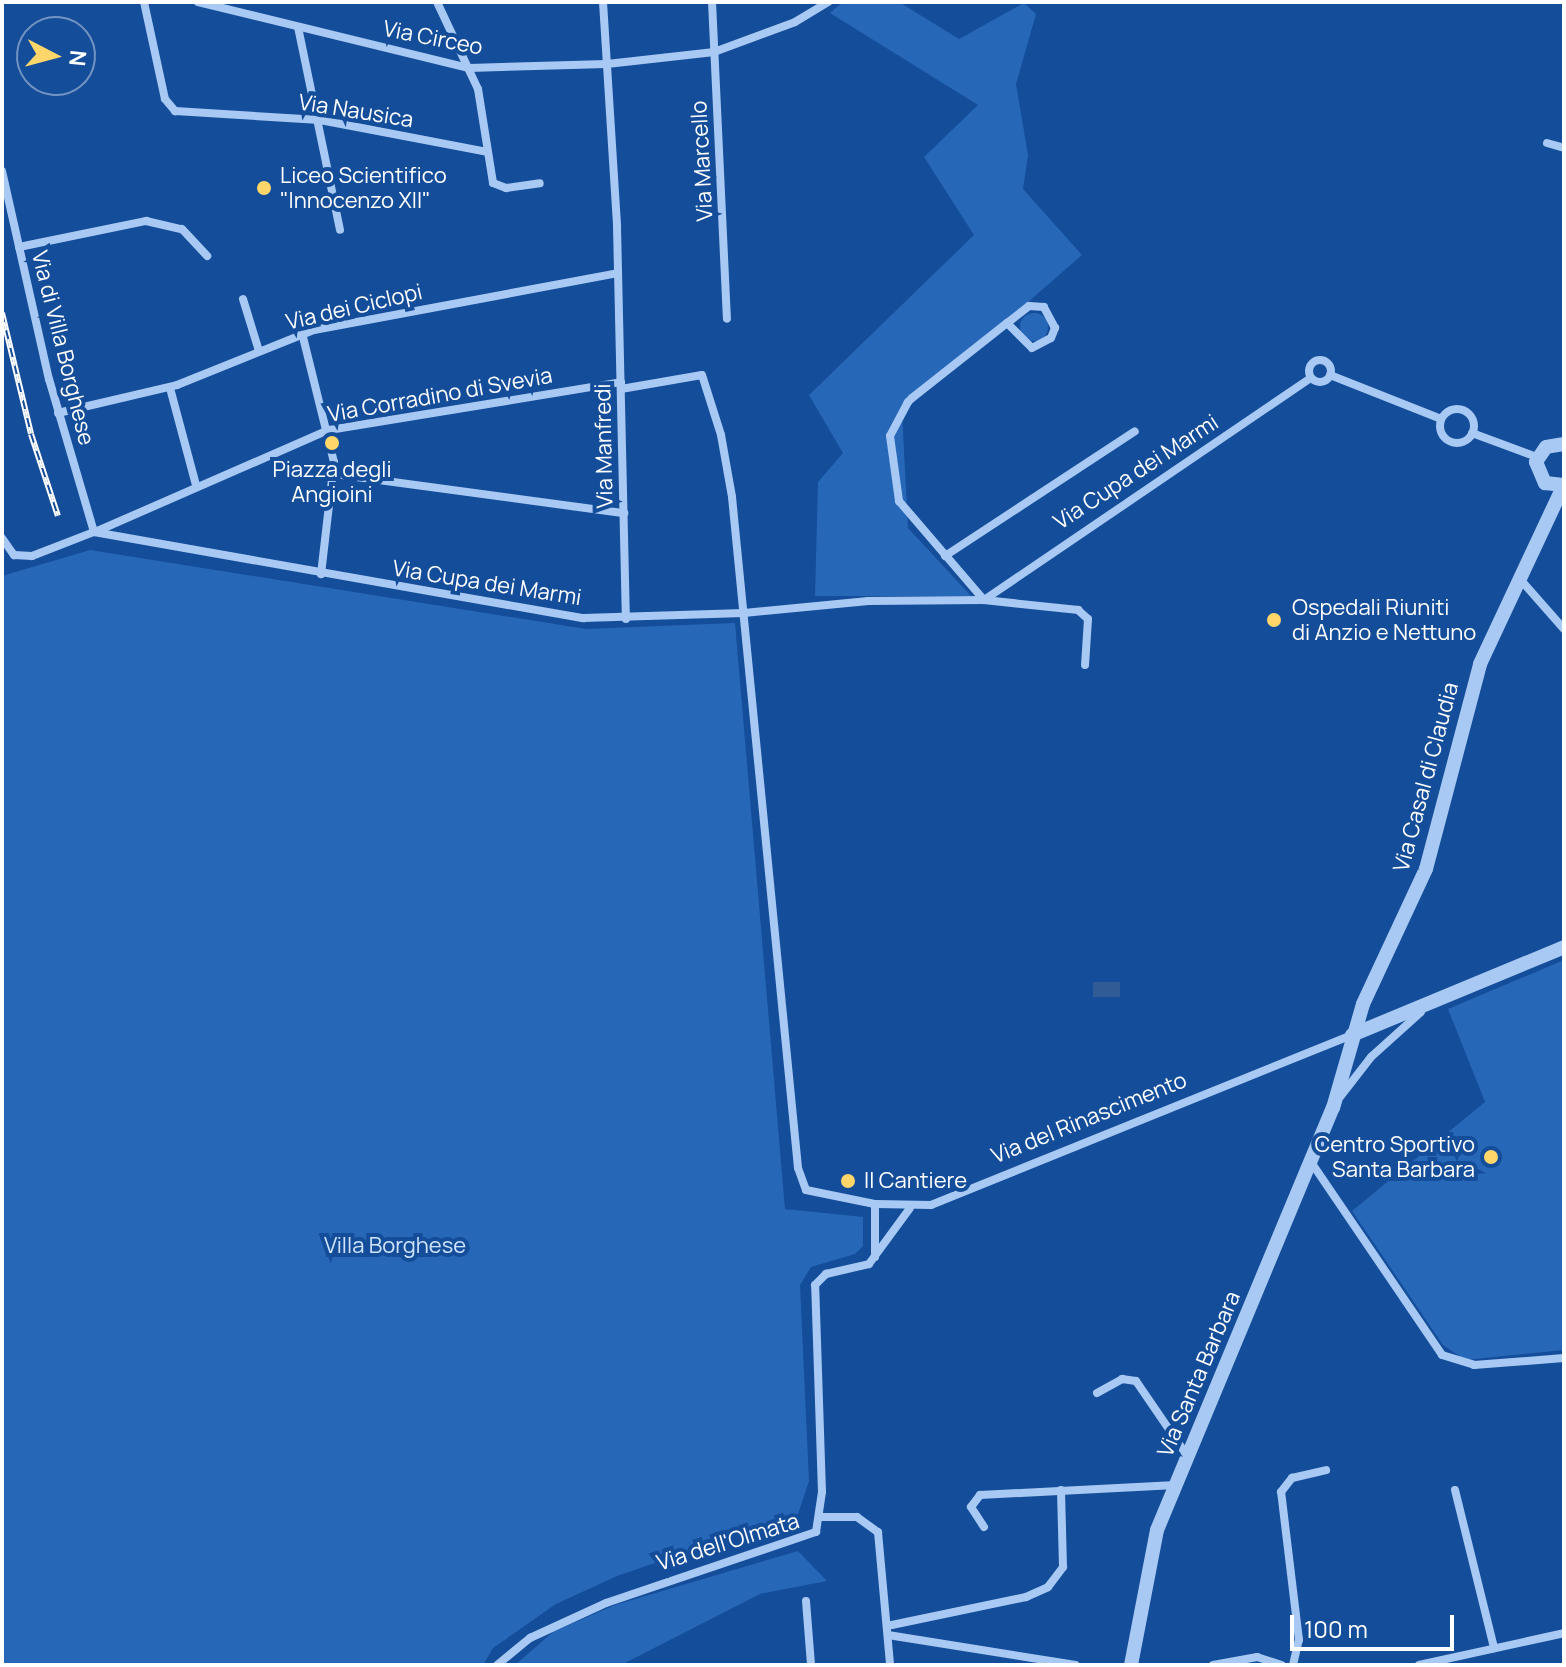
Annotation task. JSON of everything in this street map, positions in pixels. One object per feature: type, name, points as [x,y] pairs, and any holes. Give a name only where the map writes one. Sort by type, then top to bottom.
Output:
[{"type":"street","name":"Via Nausica","points":[[144,2],[172,110],[320,120],[487,152]]},
{"type":"street","name":"Via Circeo","points":[[198,2],[469,68],[607,64],[714,52],[795,22],[828,2]]},
{"type":"street","points":[[437,2],[480,98],[491,179],[498,187],[540,183]]},
{"type":"street","name":"Via Manfredi","points":[[603,2],[618,273],[626,619]]},
{"type":"street","name":"Via Marcello","points":[[712,2],[727,319]]},
{"type":"street","points":[[298,27],[320,120],[340,230]]},
{"type":"street","points":[[1547,143],[1564,148]]},
{"type":"street","name":"Via di Villa Borghese","points":[[2,171],[58,413],[94,532]]},
{"type":"street","points":[[19,247],[146,221],[182,229],[207,256]]},
{"type":"street","name":"Via dei Ciclopi","points":[[58,413],[170,388],[302,333],[618,273]]},
{"type":"street","points":[[243,299],[259,351]]},
{"type":"street","points":[[984,600],[917,524],[894,485],[893,421],[908,402],[1007,323],[1036,304],[1055,328],[1051,338],[1032,348],[1007,323]]},
{"type":"street","points":[[302,333],[329,430],[334,474],[321,574]]},
{"type":"street","points":[[1320,359],[1329,364],[1330,375],[1321,382],[1311,378],[1310,364],[1320,359]]},
{"type":"street","name":"Via Corradino di Svevia","points":[[94,532],[196,485],[329,430],[694,374],[707,381],[730,480],[744,613]]},
{"type":"street","points":[[1330,375],[1441,419]]},
{"type":"street","name":"Via Cupa dei Marmi","points":[[984,600],[1311,378]]},
{"type":"street","points":[[170,388],[196,485]]},
{"type":"street","points":[[1453,409],[1464,410],[1474,422],[1472,433],[1465,441],[1450,441],[1440,429],[1441,419],[1453,409]]},
{"type":"street","points":[[945,556],[1135,431]]},
{"type":"street","points":[[1472,433],[1537,457],[1562,443]]},
{"type":"street","name":"Via Casal di Claudia","points":[[1537,457],[1541,478],[1540,530]]},
{"type":"street","points":[[334,474],[624,513]]},
{"type":"street","name":"Via Casal di Claudia","points":[[1352,1035],[1426,869],[1469,695],[1540,530],[1564,485],[1541,478]]},
{"type":"street","points":[[2,538],[14,555],[32,556],[94,532]]},
{"type":"street","name":"Via Cupa dei Marmi","points":[[94,532],[583,618],[744,613],[839,602],[984,600],[1085,613],[1085,665]]},
{"type":"street","points":[[1519,577],[1564,629]]},
{"type":"street","name":"Via del Rinascimento","points":[[744,613],[799,1178],[816,1194],[910,1208],[937,1203],[1564,947]]},
{"type":"street","name":"Via Santa Barbara","points":[[1333,1108],[1371,1057],[1439,998]]},
{"type":"street","name":"Via Santa Barbara","points":[[1131,1665],[1150,1554],[1333,1108],[1352,1035]]},
{"type":"street","points":[[1311,1161],[1442,1355],[1479,1365],[1564,1358]]},
{"type":"street","points":[[875,1204],[875,1258]]},
{"type":"street","points":[[875,1258],[910,1208]]},
{"type":"street","name":"Via dell'Olmata","points":[[497,1665],[537,1634],[626,1595],[809,1538],[822,1517],[814,1287],[820,1277],[865,1267],[875,1258]]},
{"type":"street","points":[[1097,1393],[1120,1380],[1136,1381],[1188,1457]]},
{"type":"street","points":[[1293,1665],[1299,1640],[1281,1492],[1289,1479],[1326,1470]]},
{"type":"street","points":[[984,1527],[971,1507],[977,1496],[1177,1485]]},
{"type":"street","points":[[888,1630],[1026,1597],[1048,1587],[1063,1567],[1061,1490]]},
{"type":"street","points":[[1455,1490],[1494,1648]]},
{"type":"street","points":[[822,1517],[857,1517],[878,1532],[890,1665]]},
{"type":"street","points":[[806,1601],[811,1665]]},
{"type":"street","points":[[888,1630],[1076,1665]]},
{"type":"street","points":[[1419,1665],[1564,1633]]},
{"type":"street","points":[[1213,1665],[1257,1657],[1282,1665]]},
{"type":"green space","points":[[843,2],[899,2],[959,39],[1024,3],[1036,14],[1016,84],[1028,155],[1023,189],[1082,255],[902,412],[908,528],[971,596],[815,596],[818,482],[843,453],[809,395],[974,235],[924,157],[978,105],[830,13]]},
{"type":"green space","points":[[1034,313],[1044,317],[1048,327],[1044,337],[1034,341],[1024,337],[1020,327],[1024,317]]},
{"type":"green space","name":"Villa Borghese","points":[[90,550],[586,629],[735,623],[785,1209],[863,1217],[863,1246],[855,1254],[811,1267],[800,1285],[809,1481],[798,1514],[617,1576],[556,1604],[493,1648],[483,1665],[2,1665],[2,576]]},
{"type":"green space","name":"Centro Sportivo Santa Barbara","points":[[1564,960],[1564,1350],[1465,1360],[1443,1345],[1352,1211],[1485,1102],[1448,1009]]},
{"type":"green space","points":[[798,1551],[827,1581],[760,1594],[621,1665],[515,1665],[553,1632],[615,1605]]},
{"type":"shaded area","points":[[1093,982],[1120,982],[1120,997],[1093,997]]},
{"type":"railway","points":[[2,313],[31,434],[58,516]]},
{"type":"place","name":"Liceo Scientifico \"Innocenzo XII\"","points":[[264,188]]},
{"type":"place","name":"Piazza degli Angioini","points":[[332,443]]},
{"type":"place","name":"Ospedali Riuniti di Anzio e Nettuno","points":[[1274,620]]},
{"type":"place","name":"Centro Sportivo Santa Barbara","points":[[1491,1157]]},
{"type":"place","name":"Il Cantiere","points":[[848,1181]]}]
